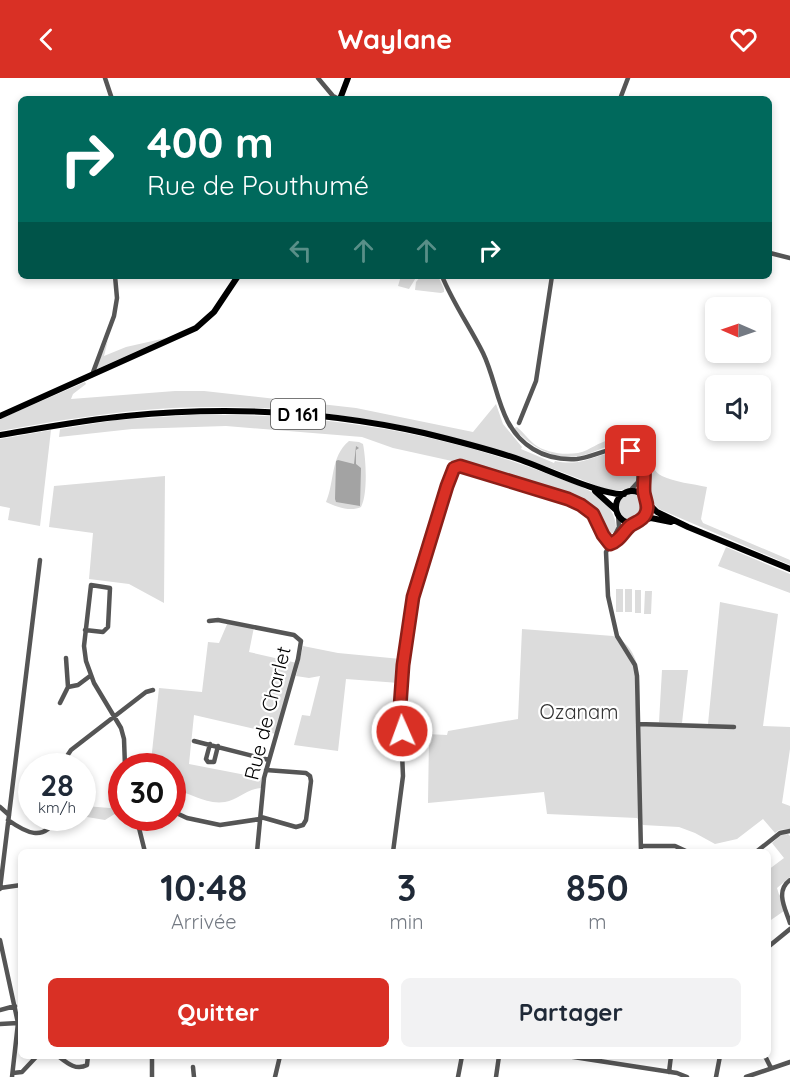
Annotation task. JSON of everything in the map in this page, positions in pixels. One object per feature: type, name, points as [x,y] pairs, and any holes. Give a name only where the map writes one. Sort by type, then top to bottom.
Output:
[{"type":"main road","points":[[341,96],[348,78]]},
{"type":"main road","points":[[0,416],[174,339],[201,324],[213,312],[236,279]]},
{"type":"main road","name":"D 161","points":[[0,435],[98,419],[171,412],[237,411],[308,415],[381,425],[460,442],[522,460],[611,494],[626,493]]},
{"type":"main road","name":"D 161","points":[[587,485],[607,499],[617,512]]},
{"type":"main road","points":[[688,527],[656,518],[624,521],[617,512],[618,500],[626,493],[637,492],[657,512],[790,569]]},
{"type":"main road","points":[[638,521],[646,513],[646,501]]},
{"type":"street","points":[[105,78],[111,96]]},
{"type":"street","points":[[318,78],[333,96]]},
{"type":"street","points":[[621,96],[628,78]]},
{"type":"street","points":[[772,254],[790,258]]},
{"type":"street","points":[[92,375],[114,316],[117,298],[115,279]]},
{"type":"street","points":[[444,279],[483,354],[505,417],[519,439],[539,453],[557,458],[579,459],[615,447],[633,452],[641,460],[645,472],[646,501]]},
{"type":"street","points":[[519,423],[536,381],[552,279]]},
{"type":"street","points":[[607,450],[623,452],[636,464],[639,479],[636,486],[626,493]]},
{"type":"street","points":[[393,849],[403,776],[404,755],[400,707],[408,620],[414,590],[454,468],[460,466],[575,502],[593,514],[610,544]]},
{"type":"street","points":[[617,512],[619,527],[606,552],[609,604],[617,636],[635,665],[637,676],[641,849],[675,846],[682,849]]},
{"type":"street","points":[[610,544],[616,542],[638,521]]},
{"type":"street","points":[[18,886],[0,889],[40,560]]},
{"type":"street","points":[[85,630],[103,632],[108,627],[110,588],[91,585],[85,630],[84,654],[90,676],[123,736],[124,753]]},
{"type":"street","name":"Rue de Charlet","points":[[209,621],[254,627],[294,635],[300,639],[298,659],[266,770],[257,849]]},
{"type":"street","points":[[60,703],[68,687],[66,658]]},
{"type":"street","points":[[68,687],[78,685],[90,676]]},
{"type":"street","points":[[70,753],[114,716],[146,692],[153,690]]},
{"type":"street","points":[[638,724],[734,727]]},
{"type":"street","points":[[194,741],[269,760]]},
{"type":"street","points":[[210,744],[206,760],[212,763],[215,761],[219,746]]},
{"type":"street","points":[[186,818],[220,825],[260,818],[296,827],[303,825],[306,820],[310,776],[306,773],[266,770]]},
{"type":"street","points":[[0,807],[18,827],[7,836]]},
{"type":"street","points":[[25,831],[28,833],[42,831]]},
{"type":"street","points":[[140,831],[145,849]]},
{"type":"street","points":[[760,849],[780,833],[790,831]]},
{"type":"street","points":[[790,880],[784,885],[781,893],[790,923]]},
{"type":"street","points":[[771,945],[790,929]]},
{"type":"street","points":[[0,940],[18,1023],[13,1075],[22,1072],[34,1059]]},
{"type":"street","points":[[0,1010],[15,1006]]},
{"type":"street","points":[[0,1024],[18,1023]]},
{"type":"street","points":[[62,1059],[70,1066],[84,1067],[87,1065],[88,1059]]},
{"type":"street","points":[[152,1059],[152,1077]]},
{"type":"street","points":[[275,1077],[279,1059]]},
{"type":"street","points":[[458,1077],[461,1059]]},
{"type":"street","points":[[496,1077],[499,1059]]},
{"type":"street","points":[[586,1059],[687,1077]]},
{"type":"street","points":[[669,1072],[671,1059]]},
{"type":"street","points":[[716,1077],[719,1059]]},
{"type":"street","points":[[766,1059],[771,1068]]},
{"type":"street","points":[[746,1077],[788,1062],[788,1069]]},
{"type":"street","points":[[194,1067],[194,1077]]},
{"type":"green space","points":[[400,279],[415,279],[409,289],[398,286]]},
{"type":"green space","points":[[418,279],[439,279],[444,292],[415,290]]},
{"type":"green space","points":[[166,338],[96,368],[108,340],[104,356],[126,347]]},
{"type":"green space","points":[[85,382],[86,384],[73,394],[71,399],[204,391],[356,408],[473,432],[496,404],[503,424],[522,447],[521,449],[554,463],[555,461],[580,462],[606,454],[615,454],[627,459],[634,466],[637,475],[634,484],[629,488],[607,490],[501,451],[448,436],[340,415],[284,410],[229,407],[150,409],[0,431],[0,419]]},
{"type":"green space","points":[[190,415],[268,416],[326,421],[398,431],[451,443],[503,458],[588,490],[608,507],[615,519],[616,528],[613,533],[605,532],[591,509],[572,498],[461,463],[393,448],[362,437],[226,426],[132,429],[59,437],[60,429],[116,420]]},
{"type":"green space","points":[[517,427],[539,447],[560,453],[581,452],[613,439],[633,443],[645,453],[657,473],[662,476],[707,487],[701,519],[703,523],[790,560],[790,565],[659,509],[650,494],[645,461],[641,454],[633,448],[620,444],[584,455],[564,457],[545,452],[528,442],[514,428]]},
{"type":"green space","points":[[51,430],[40,526],[8,520],[10,508],[0,506],[0,439]]},
{"type":"green space","points":[[349,441],[363,444],[366,467],[363,501],[361,507],[353,509],[326,502],[339,454]]},
{"type":"green space","points":[[165,476],[164,603],[129,584],[89,579],[93,533],[49,527],[54,486]]},
{"type":"green space","points":[[632,494],[641,498],[645,507],[641,516],[632,520],[623,516],[619,507],[623,498]]},
{"type":"green space","points":[[726,547],[790,574],[790,593],[718,566]]},
{"type":"green space","points":[[616,589],[623,589],[623,612],[616,612]]},
{"type":"green space","points":[[625,589],[632,589],[632,612],[625,612]]},
{"type":"green space","points":[[635,590],[641,590],[641,613],[635,613]]},
{"type":"green space","points":[[645,591],[652,591],[651,614],[644,614]]},
{"type":"green space","name":"Ozanam","points":[[720,602],[778,614],[763,726],[790,727],[790,749],[782,803],[790,806],[790,829],[779,830],[775,833],[763,819],[737,839],[715,844],[679,827],[643,825],[637,818],[547,814],[544,792],[428,803],[429,738],[406,736],[406,733],[447,735],[448,731],[518,719],[522,629],[613,636],[624,642],[636,661],[640,685],[640,722],[659,722],[662,670],[688,670],[682,723],[708,724]]},
{"type":"green space","points":[[228,622],[254,627],[249,652],[297,663],[276,734],[194,715],[189,764],[261,778],[261,788],[251,790],[230,801],[211,802],[186,793],[186,753],[152,753],[159,688],[202,692],[208,642],[219,643]]},
{"type":"green space","points":[[303,646],[338,653],[401,659],[399,683],[346,679],[338,751],[294,745],[302,715],[310,716],[320,676],[309,678],[296,676]]},
{"type":"green space","points":[[96,807],[108,808],[108,818],[96,818]]},
{"type":"green space","points":[[781,835],[790,836],[790,877],[777,888],[784,911],[771,920],[771,868],[784,858],[772,843]]},
{"type":"shaded area","points":[[356,446],[359,448],[356,450],[356,464],[361,468],[360,506],[336,502],[335,499],[336,461],[354,464]]},
{"type":"route","points":[[402,731],[400,707],[408,620],[414,590],[454,468],[460,466],[575,502],[593,514],[603,535],[610,544],[613,544],[642,519],[647,510],[644,467],[641,460],[631,451]]}]
